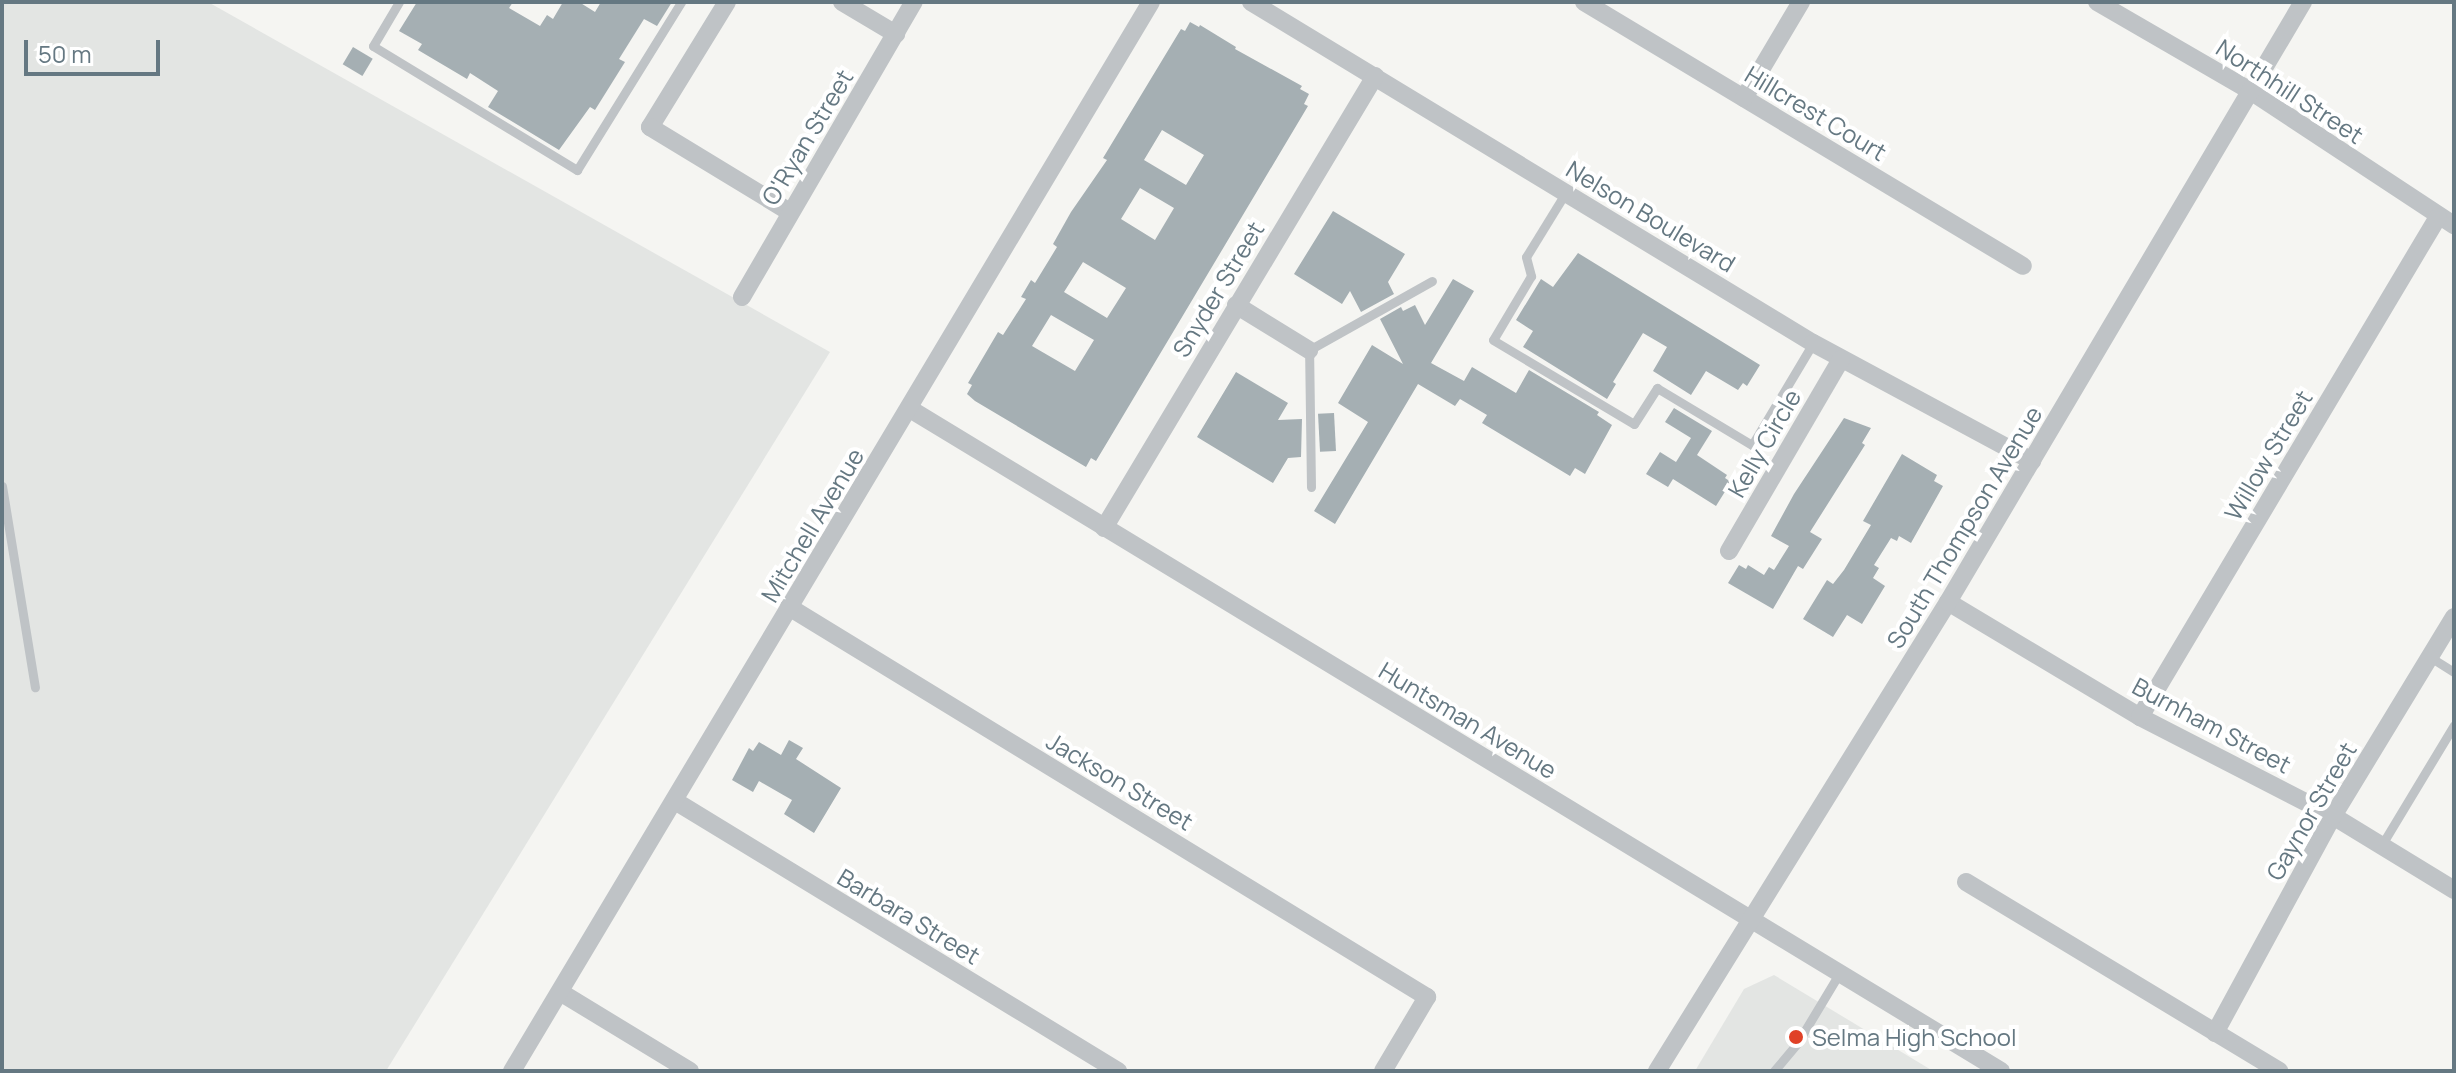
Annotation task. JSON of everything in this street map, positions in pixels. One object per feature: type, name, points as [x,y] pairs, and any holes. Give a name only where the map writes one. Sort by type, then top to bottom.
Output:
[{"type":"street","points":[[727,2],[650,127],[790,212]]},
{"type":"street","points":[[842,2],[896,34]]},
{"type":"street","name":"O'Ryan Street","points":[[742,297],[914,2]]},
{"type":"street","name":"Mitchell Avenue","points":[[512,1071],[1151,2]]},
{"type":"street","name":"Nelson Boulevard","points":[[1251,2],[1813,343],[2032,461]]},
{"type":"street","name":"Hillcrest Court","points":[[1584,2],[2023,266]]},
{"type":"street","points":[[1744,98],[1801,2]]},
{"type":"street","name":"Northhill Street","points":[[2097,2],[2252,92],[2446,221]]},
{"type":"street","name":"South Thompson Avenue","points":[[1657,1071],[1749,918],[1948,602],[2303,2]]},
{"type":"street","name":"Snyder Street","points":[[1104,528],[1375,76]]},
{"type":"street","name":"Willow Street","points":[[2140,717],[2446,221]]},
{"type":"street","points":[[1236,305],[1309,350]]},
{"type":"street","name":"Kelly Circle","points":[[1729,551],[1841,359]]},
{"type":"street","name":"Huntsman Avenue","points":[[910,409],[2001,1071]]},
{"type":"street","name":"Burnham Street","points":[[1948,602],[2140,717],[2333,816],[2454,890]]},
{"type":"street","name":"Jackson Street","points":[[789,607],[1427,997],[1383,1071]]},
{"type":"street","name":"Gaynor Street","points":[[2215,1033],[2333,816],[2454,617]]},
{"type":"street","name":"Barbara Street","points":[[675,801],[1118,1071]]},
{"type":"street","points":[[1966,882],[2279,1071]]},
{"type":"street","points":[[560,992],[690,1071]]},
{"type":"lane","points":[[399,2],[373,46],[577,170],[681,2]]},
{"type":"lane","points":[[1566,192],[1526,257],[1531,276],[1493,340],[1634,424],[1657,388],[1752,445],[1813,343]]},
{"type":"lane","points":[[1311,487],[1309,350],[1432,281]]},
{"type":"lane","points":[[2,486],[35,687]]},
{"type":"lane","points":[[2429,657],[2454,672]]},
{"type":"lane","points":[[2381,846],[2454,725]]},
{"type":"lane","points":[[1774,1071],[1798,1042],[1840,972]]},
{"type":"shaded area","points":[[2,2],[208,2],[830,352],[386,1071],[2,1071]]},
{"type":"shaded area","name":"Selma High School","points":[[1774,975],[1933,1071],[1695,1071],[1744,989]]},
{"type":"building","points":[[417,2],[513,2],[509,8],[540,26],[547,15],[553,19],[563,2],[579,2],[595,12],[601,2],[672,2],[657,26],[644,19],[619,59],[625,62],[595,110],[590,107],[559,150],[488,107],[498,91],[470,73],[467,79],[418,50],[422,44],[399,31]]},
{"type":"building","points":[[1190,22],[1200,25],[1235,49],[1302,86],[1300,89],[1309,94],[1304,104],[1308,106],[1096,461],[1091,458],[1086,467],[975,401],[967,394],[972,385],[968,383],[998,332],[1003,335],[1026,299],[1021,297],[1031,280],[1035,283],[1057,247],[1053,244],[1107,160],[1103,158],[1181,29],[1185,31]],"holes":[[[1162,130],[1204,155],[1186,185],[1144,160]],[[1140,188],[1174,208],[1155,240],[1121,219]],[[1083,262],[1126,288],[1107,318],[1064,292]],[[1051,315],[1094,340],[1075,371],[1032,346]]]},
{"type":"building","points":[[353,47],[373,59],[362,76],[343,64]]},
{"type":"building","points":[[1333,211],[1405,254],[1388,282],[1394,294],[1361,312],[1350,291],[1342,304],[1294,274]]},
{"type":"building","points":[[1578,253],[1760,365],[1747,386],[1743,383],[1738,390],[1706,371],[1691,395],[1653,371],[1667,347],[1643,333],[1613,382],[1616,384],[1607,399],[1523,347],[1533,331],[1516,320],[1541,279],[1553,287]]},
{"type":"building","points":[[1453,279],[1474,291],[1431,363],[1464,381],[1472,367],[1516,393],[1529,370],[1599,412],[1597,415],[1612,425],[1585,474],[1575,468],[1570,476],[1482,423],[1487,415],[1460,399],[1455,406],[1418,384],[1335,524],[1314,511],[1368,422],[1338,403],[1372,345],[1403,364],[1380,319],[1401,307],[1403,311],[1415,305],[1425,325]]},
{"type":"building","points":[[1236,372],[1288,403],[1278,420],[1302,419],[1301,457],[1288,458],[1273,483],[1197,437]]},
{"type":"building","points":[[1674,408],[1712,431],[1697,455],[1727,475],[1725,478],[1731,482],[1716,506],[1673,479],[1668,487],[1646,474],[1660,452],[1676,462],[1691,438],[1665,422]]},
{"type":"building","points":[[1334,413],[1336,451],[1320,452],[1318,414]]},
{"type":"building","points":[[1844,418],[1871,428],[1862,443],[1865,445],[1810,532],[1822,539],[1803,569],[1798,566],[1773,609],[1728,583],[1739,565],[1746,569],[1748,565],[1764,575],[1769,567],[1774,570],[1789,546],[1771,536],[1794,494]]},
{"type":"building","points":[[1902,454],[1937,475],[1934,481],[1943,486],[1911,543],[1899,536],[1897,541],[1891,538],[1874,565],[1879,568],[1873,578],[1885,586],[1862,624],[1847,615],[1833,637],[1803,619],[1827,580],[1833,584],[1844,570],[1871,525],[1863,521]]},
{"type":"building","points":[[789,740],[803,748],[796,759],[841,788],[814,833],[784,814],[792,800],[759,781],[753,792],[732,780],[749,748],[753,751],[759,742],[781,755]]},
{"type":"place","name":"Selma High School","points":[[1796,1037]]}]
